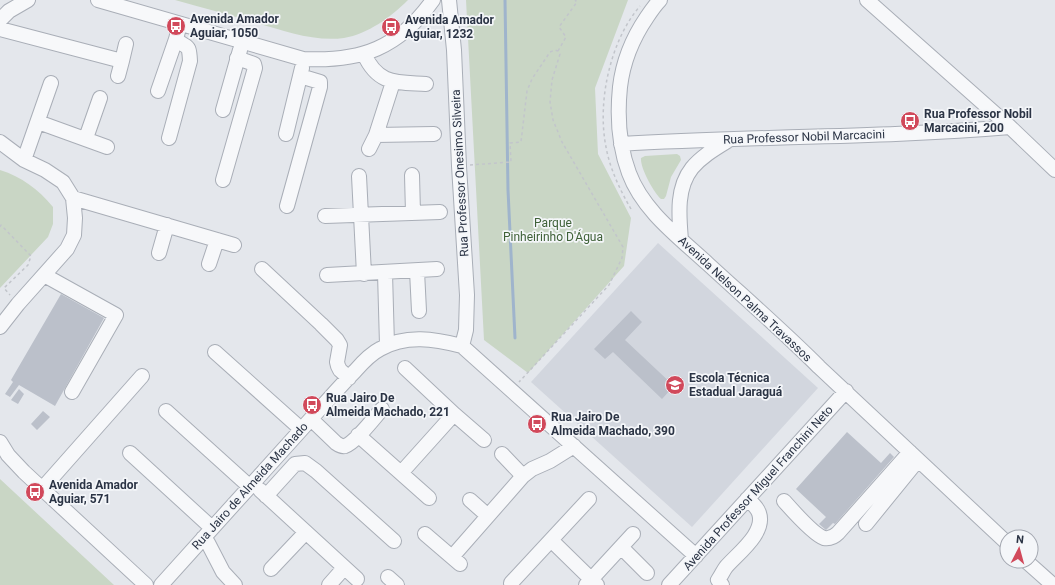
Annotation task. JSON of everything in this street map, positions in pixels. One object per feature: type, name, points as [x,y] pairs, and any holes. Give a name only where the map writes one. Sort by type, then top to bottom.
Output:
[{"type":"street","points":[[0,20],[9,11],[28,0]]},
{"type":"street","points":[[98,0],[304,59],[327,60],[364,54],[392,42],[423,15],[433,0]]},
{"type":"street","name":"Rua Professor Onesimo Silveira","points":[[449,0],[454,50],[458,166],[468,295],[466,330],[462,346]]},
{"type":"street","name":"Avenida Nelson Palma Travassos","points":[[660,0],[641,26],[628,50],[624,65],[618,104],[621,144],[629,174],[647,206],[681,240],[801,342],[846,392],[999,536]]},
{"type":"street","points":[[867,0],[1010,127],[1055,170]]},
{"type":"street","points":[[158,91],[180,24]]},
{"type":"street","points":[[0,29],[122,61]]},
{"type":"street","points":[[169,138],[190,61],[190,50],[186,45],[176,39]]},
{"type":"street","points":[[224,110],[242,42]]},
{"type":"street","points":[[118,76],[126,44]]},
{"type":"street","points":[[364,54],[369,66],[374,72],[393,82],[426,84]]},
{"type":"street","points":[[224,180],[256,68],[254,64],[237,58]]},
{"type":"street","points":[[286,134],[304,59]]},
{"type":"street","points":[[287,206],[320,87],[320,82],[300,76]]},
{"type":"street","points":[[369,149],[376,135],[393,82]]},
{"type":"street","points":[[24,160],[51,83]]},
{"type":"street","points":[[86,138],[100,98]]},
{"type":"street","points":[[38,122],[107,146]]},
{"type":"street","name":"Rua Professor Nobil Marcacini","points":[[621,144],[670,141],[952,132],[1010,127]]},
{"type":"street","points":[[376,135],[434,134]]},
{"type":"street","points":[[681,240],[678,214],[684,184],[691,170],[709,153],[729,139]]},
{"type":"street","points":[[0,142],[24,160],[45,170],[62,182],[73,198],[76,218],[74,235],[67,249],[18,304],[0,327]]},
{"type":"street","points":[[412,175],[413,212]]},
{"type":"street","points":[[359,176],[364,274]]},
{"type":"street","points":[[73,198],[234,245]]},
{"type":"street","points":[[325,216],[440,212]]},
{"type":"street","points":[[159,253],[167,225]]},
{"type":"street","points":[[209,264],[217,240]]},
{"type":"street","points":[[262,269],[337,340],[340,345],[337,362],[338,366],[340,370],[349,378]]},
{"type":"street","points":[[327,276],[437,269]]},
{"type":"street","points":[[417,271],[419,310]]},
{"type":"street","points":[[385,273],[387,345]]},
{"type":"street","points":[[44,275],[116,315],[72,392]]},
{"type":"street","name":"Rua Jairo de Almeida Machado","points":[[161,585],[365,360],[378,349],[387,345],[401,341],[424,338],[440,340],[462,346],[696,556]]},
{"type":"street","points":[[215,352],[306,424],[329,437],[341,446],[346,446],[351,443],[382,409]]},
{"type":"street","points":[[405,368],[484,440]]},
{"type":"street","points":[[42,489],[142,376]]},
{"type":"street","name":"Avenida Professor Miguel Franchini Neto","points":[[670,585],[846,392]]},
{"type":"street","points":[[166,411],[251,485],[266,496],[357,579]]},
{"type":"street","points":[[401,473],[454,414]]},
{"type":"street","points":[[358,435],[429,498]]},
{"type":"street","points":[[0,442],[8,456],[24,472],[146,585]]},
{"type":"street","points":[[425,534],[456,560],[488,516],[523,476],[532,469],[550,461],[574,446]]},
{"type":"street","points":[[130,453],[207,533],[211,548],[223,572],[235,585]]},
{"type":"street","points":[[502,454],[523,476]]},
{"type":"street","points":[[784,501],[817,535],[824,538],[832,538],[914,456]]},
{"type":"street","points":[[866,524],[914,456]]},
{"type":"street","points":[[266,496],[295,464],[305,463],[316,471],[394,541]]},
{"type":"street","points":[[511,583],[589,499]]},
{"type":"street","points":[[722,585],[718,580],[725,568],[752,540],[758,529],[760,521],[759,512],[747,499]]},
{"type":"street","points":[[470,500],[488,516]]},
{"type":"street","points":[[271,569],[306,532]]},
{"type":"street","points":[[551,540],[591,583],[633,534]]},
{"type":"street","points":[[621,547],[647,573]]},
{"type":"street","points":[[329,585],[344,568]]},
{"type":"street","points":[[1035,569],[1053,585]]},
{"type":"path","points":[[512,390],[609,285],[622,258],[623,247],[562,142],[553,120],[550,102],[552,80],[560,54],[558,51],[566,37],[559,27],[576,2],[575,0]]},
{"type":"path","points":[[458,166],[511,162],[510,143],[521,142],[527,91],[532,79],[550,52],[555,50],[558,51]]},
{"type":"path","points":[[0,226],[1,225],[31,256],[28,265],[4,288],[18,304]]},
{"type":"shaded area","name":"Escola Técnica Estadual Jaraguá","points":[[658,243],[818,388],[692,527],[531,382]]},
{"type":"green space","points":[[175,0],[408,0],[394,13],[370,29],[353,36],[333,39],[311,37],[289,32]]},
{"type":"green space","name":"Parque Pinheirinho D'Água","points":[[466,0],[628,0],[595,88],[598,154],[631,218],[624,266],[528,373],[484,340]]},
{"type":"green space","points":[[677,154],[680,156],[681,160],[671,177],[666,196],[664,199],[661,199],[648,180],[641,162],[641,158],[645,156]]},
{"type":"green space","points":[[0,170],[29,184],[53,207],[53,224],[48,237],[0,288]]},
{"type":"green space","points":[[0,479],[114,585],[0,585]]},
{"type":"building","points":[[61,294],[104,318],[55,406],[19,385],[10,397],[5,394],[13,382],[11,380]]},
{"type":"building","points":[[631,311],[642,322],[625,340],[674,386],[662,399],[613,352],[605,359],[594,349]]},
{"type":"building","points":[[19,389],[24,394],[18,404],[11,400]]},
{"type":"building","points":[[43,411],[50,417],[37,430],[31,424]]},
{"type":"building","points":[[847,432],[881,463],[890,453],[894,457],[835,524],[833,523],[826,530],[819,524],[826,517],[796,489]]},
{"type":"waterway","points":[[505,0],[508,190],[515,338]]},
{"type":"place","name":"Avenida Amador Aguiar, 1050","points":[[176,26]]},
{"type":"place","name":"Avenida Amador Aguiar, 1232","points":[[391,27]]},
{"type":"place","name":"Rua Professor Nobil Marcacini, 200","points":[[910,121]]},
{"type":"place","name":"Escola Técnica Estadual Jaraguá","points":[[675,385]]},
{"type":"place","name":"Rua Jairo De Almeida Machado, 221","points":[[312,405]]},
{"type":"place","name":"Rua Jairo De Almeida Machado, 390","points":[[537,424]]},
{"type":"place","name":"Avenida Amador Aguiar, 571","points":[[35,492]]}]
